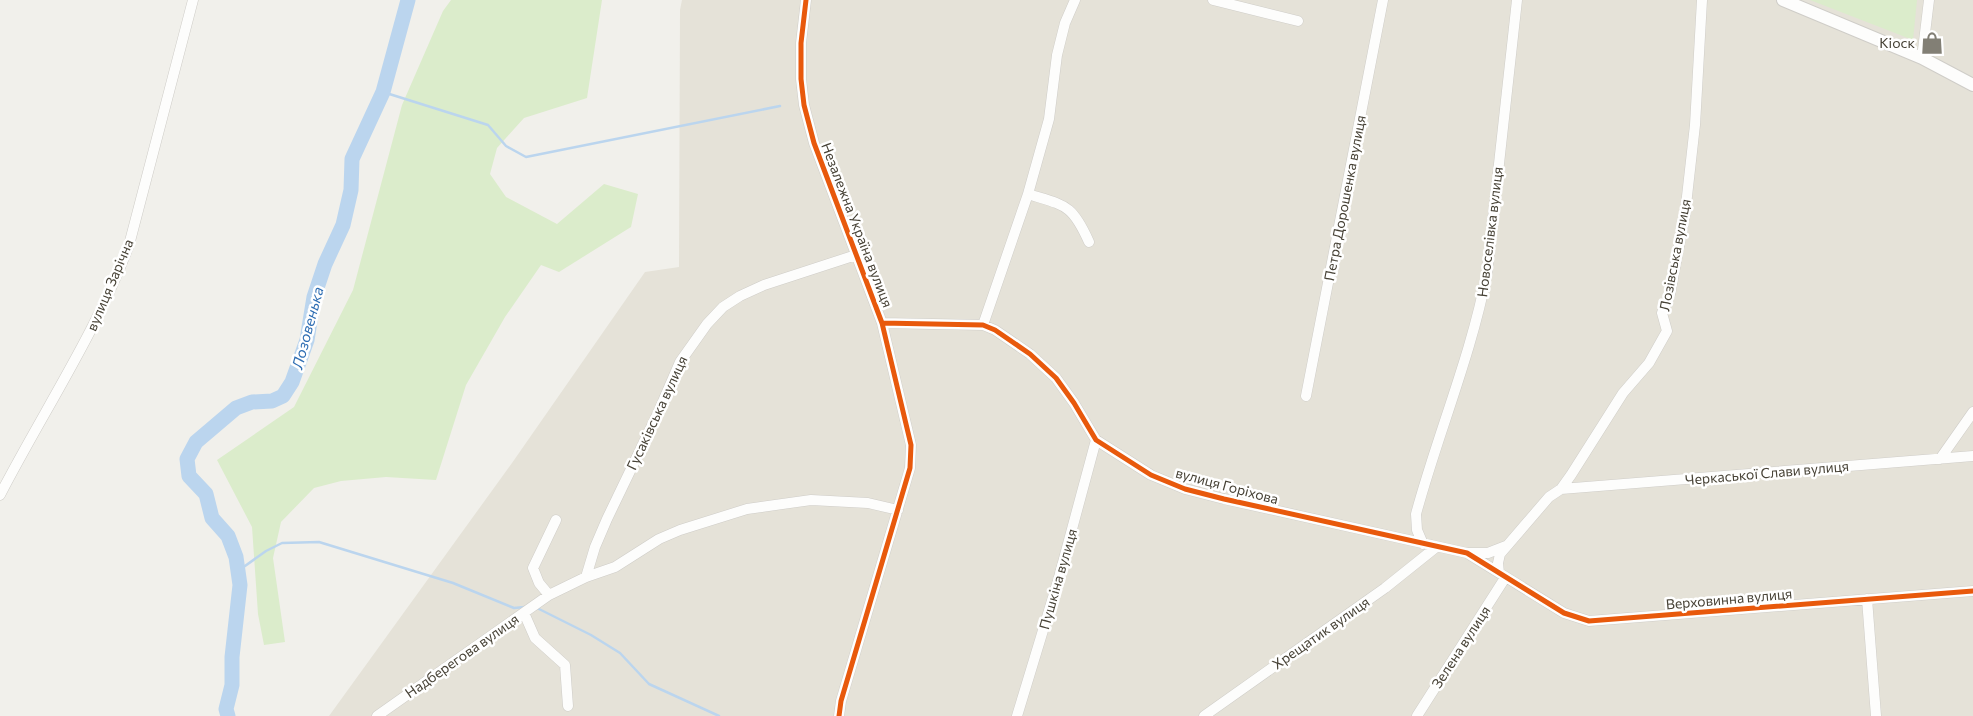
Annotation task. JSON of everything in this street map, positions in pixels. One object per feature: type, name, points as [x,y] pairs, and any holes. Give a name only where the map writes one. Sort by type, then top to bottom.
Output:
[{"type":"street","name":"вулиця Зарічна","points":[[0,495],[98,318],[122,264],[129,245],[193,0]]},
{"type":"street","name":"Незалежна Україна вулиця","points":[[806,0],[801,43],[801,79],[804,105],[814,143],[882,323],[912,444],[910,468],[841,700],[839,716]]},
{"type":"street","points":[[882,323],[983,325],[1028,194],[1049,119],[1057,55],[1065,23],[1075,0]]},
{"type":"street","points":[[1213,0],[1298,21]]},
{"type":"street","name":"Петра Дорошенка вулиця","points":[[1306,396],[1383,0]]},
{"type":"street","name":"Новоселівка вулиця","points":[[1423,544],[1417,530],[1416,514],[1453,401],[1481,303],[1487,273],[1518,0]]},
{"type":"street","name":"Лозівська вулиця","points":[[1502,575],[1498,558],[1549,497],[1561,489],[1623,393],[1649,363],[1667,331],[1662,313],[1673,280],[1685,214],[1700,59],[1702,0]]},
{"type":"street","points":[[1783,0],[1922,58],[1973,85]]},
{"type":"street","points":[[1922,58],[1929,0]]},
{"type":"street","points":[[1028,194],[1064,205],[1073,212],[1089,242]]},
{"type":"street","name":"Гусаківська вулиця","points":[[586,577],[594,547],[658,413],[680,362],[707,324],[723,307],[740,296],[764,285],[856,255]]},
{"type":"street","name":"вулиця Горіхова","points":[[983,325],[1030,354],[1056,378],[1074,403],[1096,440],[1151,475],[1185,489],[1435,548],[1446,548],[1467,553],[1502,575]]},
{"type":"street","points":[[1940,459],[1973,412]]},
{"type":"street","name":"Пушкіна вулиця","points":[[1017,716],[1058,581],[1096,440]]},
{"type":"street","name":"Черкаської Слави вулиця","points":[[1561,489],[1973,456]]},
{"type":"street","name":"Надберегова вулиця","points":[[377,716],[549,595],[586,577],[615,567],[659,539],[680,530],[747,509],[811,500],[840,500],[868,503],[898,510]]},
{"type":"street","points":[[549,595],[539,583],[533,568],[556,520]]},
{"type":"street","points":[[1467,553],[1488,553],[1507,545]]},
{"type":"street","name":"Хрещатик вулиця","points":[[1204,716],[1385,588],[1435,548]]},
{"type":"street","name":"Верховинна вулиця","points":[[1502,575],[1564,613],[1589,622],[1867,598],[1973,591]]},
{"type":"street","name":"Зелена вулиця","points":[[1417,716],[1502,575]]},
{"type":"street","points":[[1867,598],[1876,716]]},
{"type":"street","name":"Надберегова вулиця","points":[[524,613],[535,638],[565,665],[568,706]]},
{"type":"shaded area","points":[[682,0],[1973,0],[1973,716],[329,716],[512,463],[645,272],[679,267],[680,10]]},
{"type":"green space","points":[[451,0],[602,0],[587,98],[524,118],[497,148],[490,174],[506,197],[557,224],[604,184],[638,194],[631,227],[559,272],[541,265],[505,317],[466,385],[436,480],[386,477],[341,481],[314,488],[281,522],[273,558],[285,642],[264,645],[258,614],[252,527],[217,460],[294,407],[353,290],[402,105],[443,11]]},
{"type":"green space","points":[[1810,0],[1917,0],[1913,40]]},
{"type":"waterway","name":"Лозовенька","points":[[228,716],[226,709],[232,685],[232,657],[240,585],[236,557],[228,536],[212,518],[206,494],[189,476],[187,459],[196,442],[236,408],[252,402],[272,401],[283,396],[292,382],[307,340],[314,297],[325,264],[343,225],[351,190],[352,159],[383,92],[408,0]]},
{"type":"waterway","points":[[383,92],[488,125],[506,146],[526,157],[780,106]]},
{"type":"waterway","points":[[238,571],[266,551],[282,543],[319,542],[453,583],[514,608],[525,607]]},
{"type":"waterway","points":[[537,608],[591,635],[620,653],[649,684],[719,716]]},
{"type":"cycle path","points":[[806,0],[801,43],[801,79],[804,105],[814,143],[882,323],[911,445],[910,468],[841,701],[839,716]]},
{"type":"cycle path","points":[[882,323],[983,325],[995,330],[1030,354],[1056,378],[1074,403],[1096,440],[1151,475],[1185,489],[1224,499],[1467,553],[1564,613],[1589,621],[1973,591]]},
{"type":"place","name":"Кіоск","points":[[1932,43]]}]
